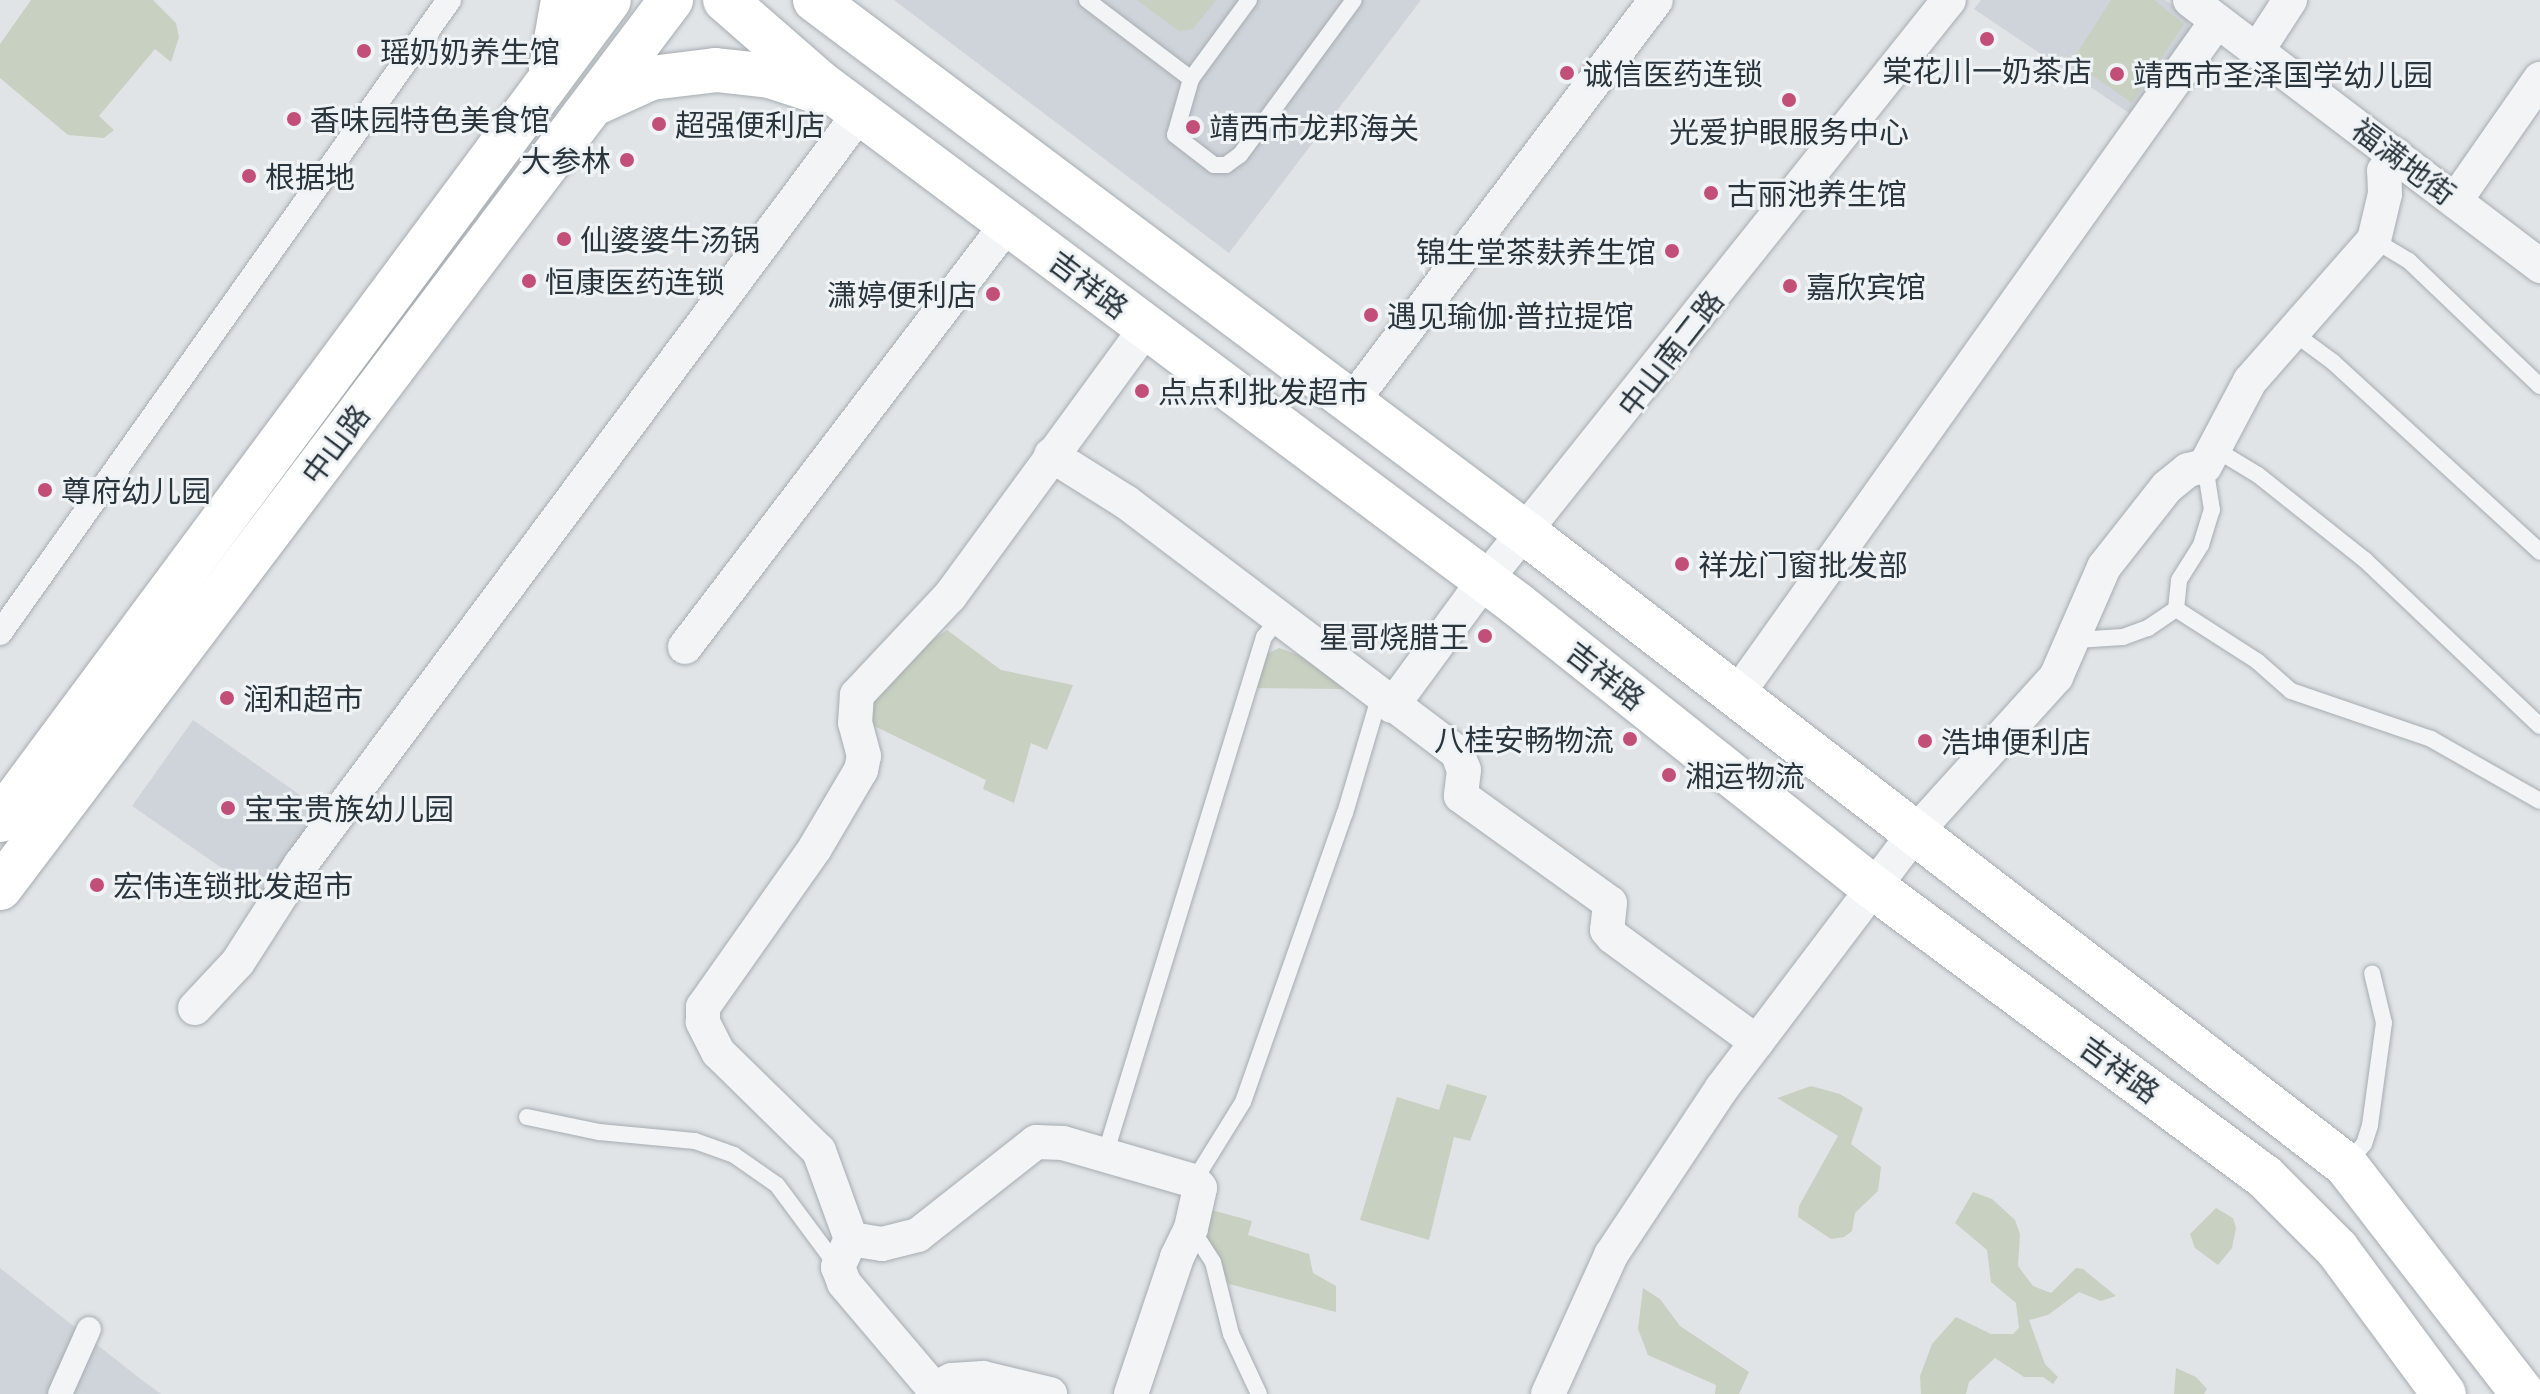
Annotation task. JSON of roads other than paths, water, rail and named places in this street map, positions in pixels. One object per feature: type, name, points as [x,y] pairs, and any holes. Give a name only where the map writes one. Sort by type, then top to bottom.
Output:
[{"type":"main road","points":[[550,77],[563,0]]},
{"type":"main road","name":"中山路","points":[[0,820],[609,0]]},
{"type":"main road","name":"中山路","points":[[0,888],[671,0]]},
{"type":"main road","name":"吉祥路","points":[[725,0],[852,106],[1487,582],[1873,887],[2265,1177],[2337,1249],[2444,1394]]},
{"type":"main road","name":"吉祥路","points":[[822,4],[1527,534],[2346,1165],[2523,1394]]},
{"type":"main road","points":[[591,106],[651,78],[716,70],[770,76],[852,106]]},
{"type":"street","points":[[0,633],[449,0]]},
{"type":"street","points":[[1351,403],[1656,0]]},
{"type":"street","name":"中山南二路","points":[[1386,702],[1527,534],[1949,0]]},
{"type":"street","name":"福满地街","points":[[2190,0],[2540,266]]},
{"type":"street","points":[[2257,51],[2290,0]]},
{"type":"street","points":[[1736,696],[2217,21]]},
{"type":"street","points":[[2455,201],[2540,79]]},
{"type":"street","points":[[195,1008],[238,962],[301,864],[852,106]]},
{"type":"street","points":[[1548,1394],[1611,1255],[1757,1042],[1914,834],[2056,677],[2076,640],[2104,567],[2167,487],[2210,458],[2250,381],[2374,240],[2385,194],[2384,171],[2396,155]]},
{"type":"street","points":[[685,647],[1008,223]]},
{"type":"street","points":[[1050,1394],[983,1378],[952,1380],[936,1392],[853,1296],[819,1151],[718,1052],[703,1022],[703,1007],[815,848],[861,770],[864,756],[855,723],[857,695],[950,596],[1147,327]]},
{"type":"street","points":[[1051,455],[1126,502],[1277,621],[1457,752],[1464,770],[1461,796],[1610,903],[1607,930],[1613,937],[1757,1042]]},
{"type":"street","points":[[845,1253],[918,1235],[1036,1142],[1063,1143],[1194,1181],[1200,1188],[1191,1228],[1177,1257],[1131,1394]]},
{"type":"street","points":[[60,1394],[89,1329]]},
{"type":"lane","points":[[1087,0],[1191,79]]},
{"type":"lane","points":[[1249,0],[1191,79],[1175,135],[1214,165],[1226,165],[1240,155],[1354,0]]},
{"type":"lane","points":[[2374,240],[2409,261],[2540,386]]},
{"type":"lane","points":[[2291,331],[2333,362],[2540,552]]},
{"type":"lane","points":[[2076,640],[2123,637],[2148,628],[2176,609],[2179,580],[2201,545],[2212,510],[2210,458],[2258,475],[2365,560],[2540,726]]},
{"type":"lane","points":[[2176,609],[2257,661],[2291,691],[2431,739],[2540,801]]},
{"type":"lane","points":[[1105,1155],[1264,637],[1277,621]]},
{"type":"lane","points":[[1194,1181],[1243,1102],[1386,702]]},
{"type":"lane","points":[[2346,1165],[2364,1144],[2370,1125],[2384,1010],[2372,973]]},
{"type":"lane","points":[[527,1117],[613,1134],[695,1141],[734,1155],[777,1185],[845,1253]]},
{"type":"lane","points":[[1191,1228],[1213,1262],[1231,1334],[1259,1394]]},
{"type":"place","name":"棠花川一奶茶店","points":[[1987,39]]},
{"type":"place","name":"瑶奶奶养生馆","points":[[364,51]]},
{"type":"place","name":"诚信医药连锁","points":[[1567,73]]},
{"type":"place","name":"靖西市圣泽国学幼儿园","points":[[2117,74]]},
{"type":"place","name":"光爱护眼服务中心","points":[[1789,100]]},
{"type":"place","name":"香味园特色美食馆","points":[[294,119]]},
{"type":"place","name":"超强便利店","points":[[659,124]]},
{"type":"place","name":"靖西市龙邦海关","points":[[1193,127]]},
{"type":"place","name":"大参林","points":[[627,160]]},
{"type":"place","name":"根据地","points":[[249,176]]},
{"type":"place","name":"古丽池养生馆","points":[[1711,193]]},
{"type":"place","name":"仙婆婆牛汤锅","points":[[564,239]]},
{"type":"place","name":"锦生堂茶麸养生馆","points":[[1672,251]]},
{"type":"place","name":"恒康医药连锁","points":[[529,281]]},
{"type":"place","name":"嘉欣宾馆","points":[[1790,286]]},
{"type":"place","name":"潇婷便利店","points":[[993,294]]},
{"type":"place","name":"遇见瑜伽·普拉提馆","points":[[1371,315]]},
{"type":"place","name":"点点利批发超市","points":[[1142,391]]},
{"type":"place","name":"尊府幼儿园","points":[[45,490]]},
{"type":"place","name":"祥龙门窗批发部","points":[[1682,564]]},
{"type":"place","name":"星哥烧腊王","points":[[1485,636]]},
{"type":"place","name":"润和超市","points":[[227,698]]},
{"type":"place","name":"八桂安畅物流","points":[[1630,739]]},
{"type":"place","name":"浩坤便利店","points":[[1925,741]]},
{"type":"place","name":"湘运物流","points":[[1669,775]]},
{"type":"place","name":"宝宝贵族幼儿园","points":[[228,808]]},
{"type":"place","name":"宏伟连锁批发超市","points":[[97,885]]}]
